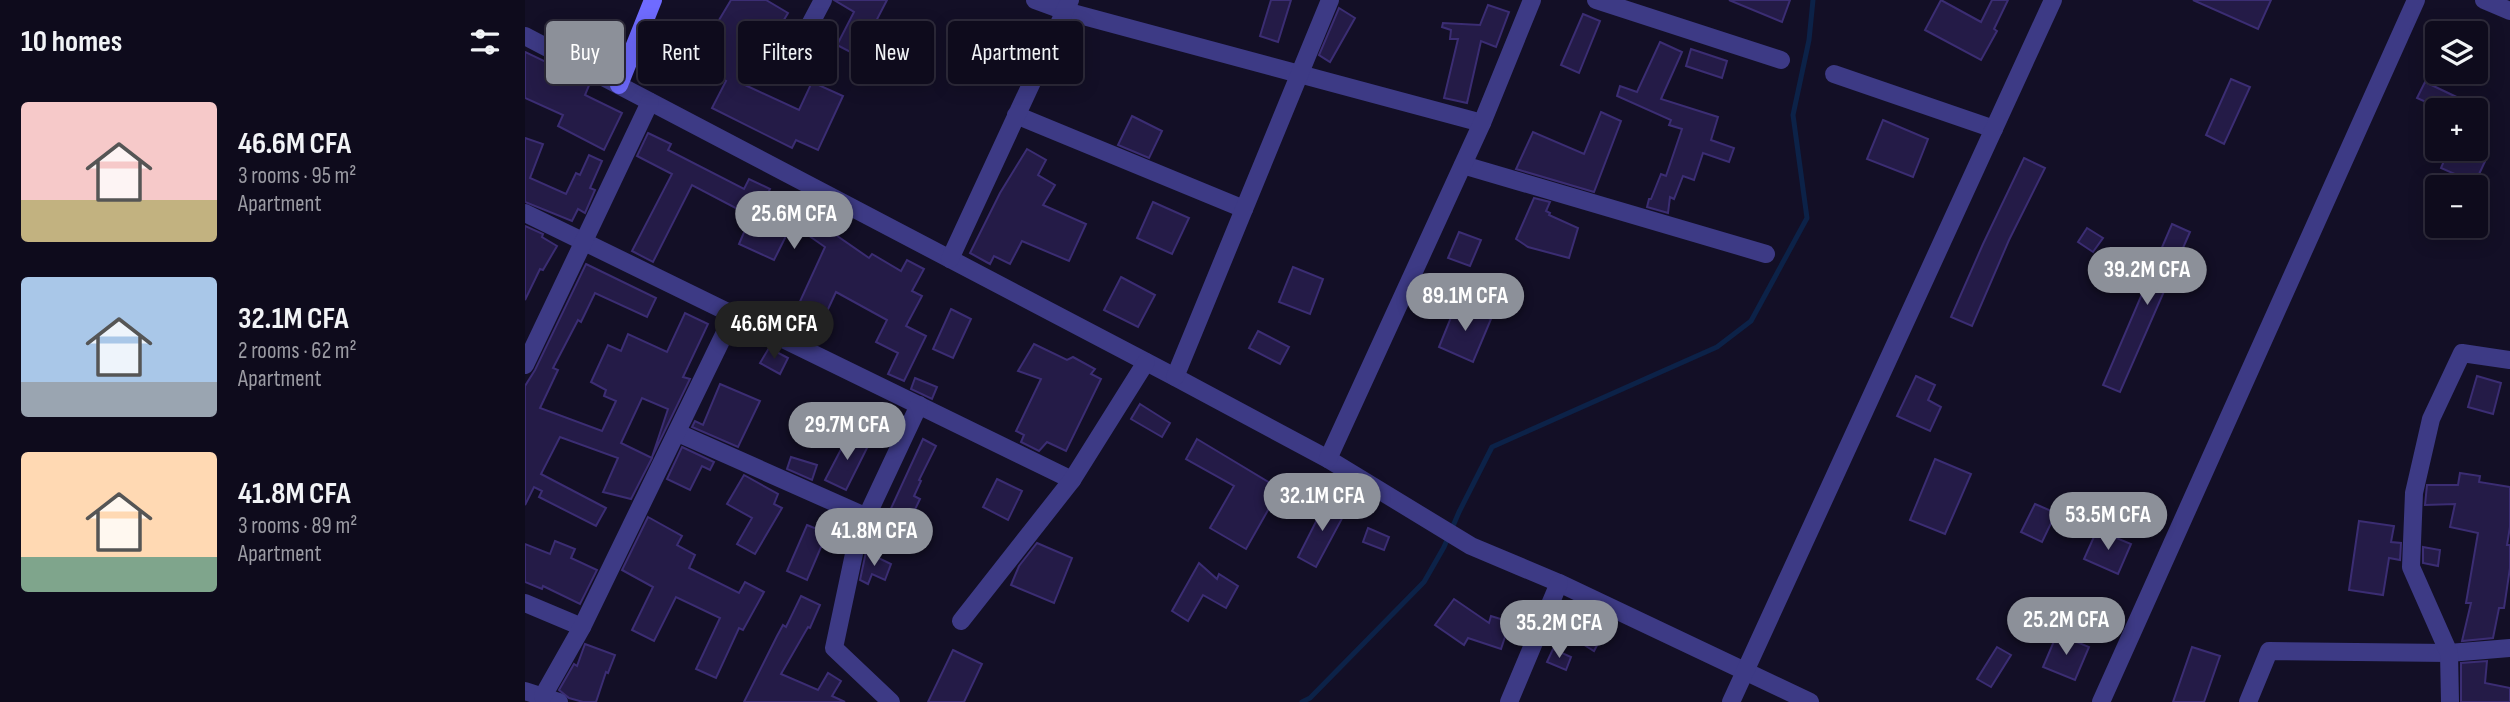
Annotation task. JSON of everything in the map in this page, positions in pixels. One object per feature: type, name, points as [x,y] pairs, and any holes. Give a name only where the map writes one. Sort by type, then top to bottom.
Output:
[{"type":"street","points":[[619,85],[653,0]]},
{"type":"street","points":[[812,21],[823,0]]},
{"type":"street","points":[[1035,0],[1067,5],[1298,75],[1482,124]]},
{"type":"street","points":[[1175,377],[1330,0]]},
{"type":"street","points":[[1328,459],[1482,124],[1532,0]]},
{"type":"street","points":[[1596,0],[1781,60]]},
{"type":"street","points":[[1731,702],[2053,0]]},
{"type":"street","points":[[2101,702],[2416,0]]},
{"type":"street","points":[[2484,0],[2510,11]]},
{"type":"street","points":[[950,259],[1067,5]]},
{"type":"street","points":[[525,36],[1328,459],[1471,546],[1559,583],[1810,702]]},
{"type":"street","points":[[1834,74],[1994,129]]},
{"type":"street","points":[[525,365],[650,102]]},
{"type":"street","points":[[1016,116],[1244,209]]},
{"type":"street","points":[[1463,165],[1766,254]]},
{"type":"street","points":[[525,213],[1072,481]]},
{"type":"street","points":[[525,691],[551,699],[582,626],[734,314]]},
{"type":"street","points":[[2450,702],[2449,653],[2410,567],[2413,493],[2431,419],[2462,353],[2510,360]]},
{"type":"street","points":[[961,621],[1072,481],[1146,362]]},
{"type":"street","points":[[891,702],[834,648],[858,535],[919,405]]},
{"type":"street","points":[[678,433],[867,517]]},
{"type":"street","points":[[1509,702],[1559,583]]},
{"type":"street","points":[[525,603],[582,626]]},
{"type":"street","points":[[2248,702],[2269,652],[2449,653],[2510,648]]},
{"type":"building","points":[[731,0],[766,0],[788,13],[783,21],[738,21],[738,84],[746,84],[799,110],[811,84],[843,96],[818,150],[796,140],[792,148],[712,108],[726,81],[724,21],[718,21]]},
{"type":"building","points":[[834,0],[887,0],[876,21],[851,21],[851,52],[837,45],[854,12]]},
{"type":"building","points":[[1271,0],[1291,0],[1278,42],[1260,36]]},
{"type":"building","points":[[1729,0],[1790,0],[1782,22]]},
{"type":"building","points":[[1941,0],[1981,22],[1992,0],[2008,0],[1994,29],[1997,31],[1981,60],[1925,30]]},
{"type":"building","points":[[2193,0],[2271,0],[2258,29]]},
{"type":"building","points":[[1488,5],[1509,12],[1496,47],[1481,41],[1467,103],[1444,98],[1458,39],[1450,39],[1451,30],[1442,27],[1443,23],[1480,25]]},
{"type":"building","points":[[1339,8],[1355,18],[1330,62],[1319,55]]},
{"type":"building","points":[[1583,14],[1600,21],[1579,73],[1561,65]]},
{"type":"building","points":[[1660,42],[1682,52],[1661,99],[1718,117],[1711,140],[1734,148],[1729,162],[1703,153],[1694,180],[1683,176],[1674,199],[1670,197],[1668,213],[1647,207],[1661,174],[1666,176],[1682,129],[1669,125],[1671,120],[1617,96],[1620,86],[1637,92]]},
{"type":"building","points":[[1691,49],[1727,61],[1722,78],[1686,66]]},
{"type":"building","points":[[525,52],[546,62],[546,84],[590,84],[585,95],[622,113],[604,150],[558,126],[563,115],[525,98]]},
{"type":"building","points":[[2231,79],[2250,87],[2224,144],[2206,135]]},
{"type":"building","points":[[2425,82],[2459,98],[2425,98],[2425,102],[2417,98]]},
{"type":"building","points":[[1601,112],[1621,121],[1594,192],[1516,169],[1533,132],[1584,154]]},
{"type":"building","points":[[1132,116],[1162,131],[1149,158],[1118,145]]},
{"type":"building","points":[[1883,120],[1928,139],[1913,177],[1867,159]]},
{"type":"building","points":[[648,133],[671,144],[668,150],[744,189],[749,179],[770,189],[767,195],[788,206],[786,211],[818,226],[820,224],[869,258],[872,254],[901,271],[907,260],[924,269],[912,291],[922,296],[906,326],[926,336],[904,381],[888,374],[898,353],[876,342],[887,320],[836,292],[823,320],[797,308],[825,247],[792,224],[774,260],[739,244],[751,216],[692,185],[653,262],[632,251],[672,174],[637,156]]},
{"type":"building","points":[[525,138],[543,144],[530,178],[566,194],[576,173],[580,175],[589,155],[602,161],[590,188],[595,190],[585,213],[578,209],[572,221],[525,202]]},
{"type":"building","points":[[1027,149],[1046,160],[1038,175],[1055,185],[1043,205],[1086,224],[1069,261],[1022,241],[1010,264],[994,256],[990,264],[970,253],[1000,193]]},
{"type":"building","points":[[2024,158],[2045,168],[2009,240],[1972,326],[1951,317]]},
{"type":"building","points":[[2444,161],[2485,161],[2479,175],[2457,175],[2441,168]]},
{"type":"building","points":[[1534,198],[1550,202],[1546,211],[1549,215],[1578,228],[1569,258],[1528,247],[1516,239]]},
{"type":"building","points":[[1153,202],[1189,218],[1172,254],[1137,238]]},
{"type":"building","points":[[2172,224],[2190,232],[2120,392],[2103,385]]},
{"type":"building","points":[[525,226],[543,234],[542,237],[557,246],[543,270],[540,269],[525,300]]},
{"type":"building","points":[[2087,228],[2103,238],[2093,252],[2078,242]]},
{"type":"building","points":[[1459,232],[1481,240],[1470,266],[1448,258]]},
{"type":"building","points":[[586,264],[656,298],[647,317],[595,293],[553,368],[558,370],[540,408],[602,431],[616,401],[604,396],[606,390],[591,382],[608,345],[621,351],[628,334],[667,352],[685,313],[708,324],[683,377],[690,379],[652,457],[668,409],[642,398],[621,443],[652,458],[631,499],[603,492],[618,458],[560,437],[541,474],[606,508],[596,526],[539,497],[542,491],[534,487],[525,505],[525,386]]},
{"type":"building","points":[[1293,267],[1323,279],[1310,314],[1279,302]]},
{"type":"building","points":[[1121,277],[1155,295],[1138,327],[1104,310]]},
{"type":"building","points":[[1456,305],[1491,319],[1473,362],[1439,347]]},
{"type":"building","points":[[951,309],[971,319],[953,358],[933,349]]},
{"type":"building","points":[[1258,331],[1289,347],[1280,364],[1249,348]]},
{"type":"building","points":[[1034,344],[1067,360],[1073,357],[1095,369],[1091,374],[1101,379],[1066,451],[1047,442],[1039,451],[1021,442],[1024,435],[1016,431],[1041,379],[1018,371]]},
{"type":"building","points":[[769,348],[788,358],[780,374],[760,363]]},
{"type":"building","points":[[1916,376],[1935,385],[1928,400],[1941,407],[1930,431],[1897,416]]},
{"type":"building","points":[[2477,376],[2501,383],[2493,414],[2468,407]]},
{"type":"building","points":[[915,378],[937,387],[932,399],[911,389]]},
{"type":"building","points":[[720,384],[760,401],[738,447],[692,427],[695,421],[703,425]]},
{"type":"building","points":[[1140,404],[1170,423],[1162,437],[1131,419]]},
{"type":"building","points":[[849,434],[869,444],[846,490],[825,480]]},
{"type":"building","points":[[923,439],[936,446],[919,480],[921,481],[914,496],[920,499],[902,537],[882,528]]},
{"type":"building","points":[[1197,439],[1280,489],[1246,549],[1210,528],[1234,486],[1186,459]]},
{"type":"building","points":[[682,447],[714,462],[710,470],[702,466],[690,490],[667,479]]},
{"type":"building","points":[[791,457],[817,465],[812,480],[787,469]]},
{"type":"building","points":[[1935,459],[1971,474],[1945,534],[1910,520]]},
{"type":"building","points":[[2460,473],[2480,476],[2479,482],[2510,487],[2507,545],[2510,545],[2510,568],[2504,608],[2499,608],[2493,638],[2462,641],[2471,603],[2466,603],[2478,533],[2450,527],[2455,504],[2425,505],[2427,485],[2458,485]]},
{"type":"building","points":[[744,475],[778,494],[774,504],[782,508],[755,554],[737,544],[752,518],[727,504]]},
{"type":"building","points":[[997,479],[1022,491],[1008,520],[983,507]]},
{"type":"building","points":[[1327,500],[1346,511],[1316,567],[1298,557]]},
{"type":"building","points":[[2035,504],[2056,513],[2042,542],[2021,532]]},
{"type":"building","points":[[648,517],[682,536],[677,545],[695,555],[689,568],[739,593],[745,582],[764,592],[743,630],[739,628],[716,678],[696,669],[720,618],[676,597],[654,641],[632,630],[653,587],[622,570]]},
{"type":"building","points":[[2359,521],[2394,526],[2391,542],[2401,543],[2400,560],[2389,558],[2383,595],[2349,590]]},
{"type":"building","points":[[807,525],[827,533],[807,580],[787,571]]},
{"type":"building","points":[[1368,528],[1389,537],[1384,550],[1363,542]]},
{"type":"building","points":[[2097,530],[2131,544],[2118,574],[2084,559]]},
{"type":"building","points":[[555,541],[575,549],[571,558],[597,570],[580,604],[543,586],[542,589],[525,582],[525,544],[550,554]]},
{"type":"building","points":[[1037,543],[1072,558],[1054,603],[1011,585],[1019,566]]},
{"type":"building","points":[[2423,547],[2440,550],[2438,566],[2423,563]]},
{"type":"building","points":[[866,552],[891,564],[885,580],[872,574],[868,584],[860,580]]},
{"type":"building","points":[[1199,563],[1217,579],[1219,574],[1238,586],[1226,608],[1203,595],[1188,621],[1172,611]]},
{"type":"building","points":[[801,596],[820,605],[810,628],[808,627],[781,674],[818,690],[828,673],[841,681],[832,696],[845,702],[744,702],[777,636],[783,625],[786,627]]},
{"type":"building","points":[[1454,599],[1489,623],[1491,616],[1510,622],[1501,649],[1468,638],[1464,645],[1435,625]]},
{"type":"building","points":[[1588,630],[1601,638],[1594,651],[1581,643]]},
{"type":"building","points":[[2057,634],[2089,647],[2075,680],[2043,667]]},
{"type":"building","points":[[585,644],[615,655],[596,702],[569,698],[559,690],[574,664],[577,666]]},
{"type":"building","points":[[1997,647],[2011,655],[1991,687],[1977,679]]},
{"type":"building","points":[[2192,647],[2220,656],[2204,702],[2173,702]]},
{"type":"building","points":[[1553,649],[1571,657],[1566,670],[1547,662]]},
{"type":"building","points":[[953,650],[982,664],[964,702],[928,702]]},
{"type":"building","points":[[2487,661],[2485,683],[2510,688],[2510,702],[2461,702],[2461,663]]},
{"type":"waterway","points":[[1302,702],[1310,698],[1424,582],[1444,547],[1492,447],[1717,347],[1751,321],[1807,218],[1793,115],[1809,40],[1813,0]]}]
